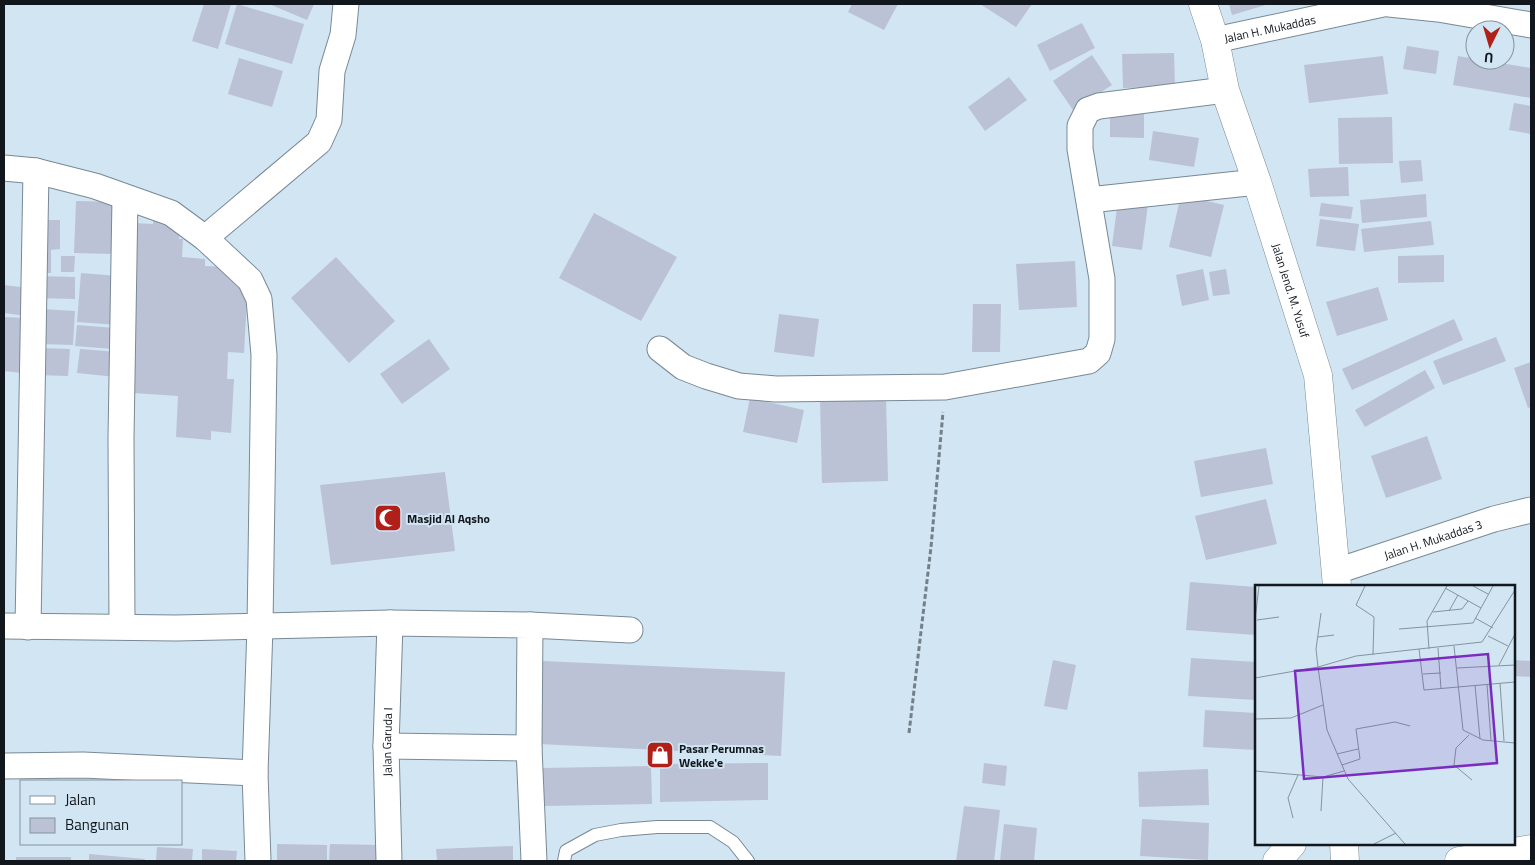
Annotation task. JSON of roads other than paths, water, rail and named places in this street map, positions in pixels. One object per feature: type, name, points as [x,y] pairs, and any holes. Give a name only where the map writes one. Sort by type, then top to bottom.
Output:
[{"type":"main road","name":"Jalan Jend. M. Yusuf","points":[[1203,4],[1215,40],[1225,90],[1257,182],[1318,375],[1337,579]]},
{"type":"main road","points":[[1277,861],[1291,845]]},
{"type":"main road","points":[[1344,845],[1345,861]]},
{"type":"main road","points":[[1459,861],[1531,849]]},
{"type":"street","points":[[205,238],[319,142],[329,120],[332,71],[343,35],[346,4]]},
{"type":"street","name":"Jalan H. Mukaddas","points":[[1215,40],[1383,4]]},
{"type":"street","points":[[1389,4],[1438,9],[1531,25]]},
{"type":"street","points":[[660,349],[683,367],[739,386],[776,389],[945,387],[1089,361],[1098,353],[1102,339],[1102,279],[1080,148],[1080,126],[1088,110],[1099,106],[1225,90]]},
{"type":"street","points":[[4,168],[36,172],[95,186],[171,213],[205,238],[250,280],[259,299],[264,355],[260,627],[255,773],[258,861]]},
{"type":"street","points":[[36,172],[16,627],[260,627],[390,622],[530,625],[630,630]]},
{"type":"street","points":[[1089,200],[1257,182]]},
{"type":"street","points":[[122,626],[121,438],[125,198]]},
{"type":"street","name":"Jalan H. Mukaddas 3","points":[[1337,579],[1494,519],[1531,510]]},
{"type":"street","name":"Jalan Garuda I","points":[[389,861],[386,746],[390,622]]},
{"type":"street","points":[[530,625],[529,748],[534,861]]},
{"type":"street","points":[[386,746],[529,748]]},
{"type":"street","points":[[4,766],[83,765],[255,773]]},
{"type":"lane","points":[[564,861],[566,851],[595,835],[621,830],[710,827],[733,842],[748,861]]},
{"type":"place","name":"Masjid Al Aqsho","points":[[388,518]]},
{"type":"place","name":"Pasar Perumnas Wekke'e","points":[[660,755]]}]
